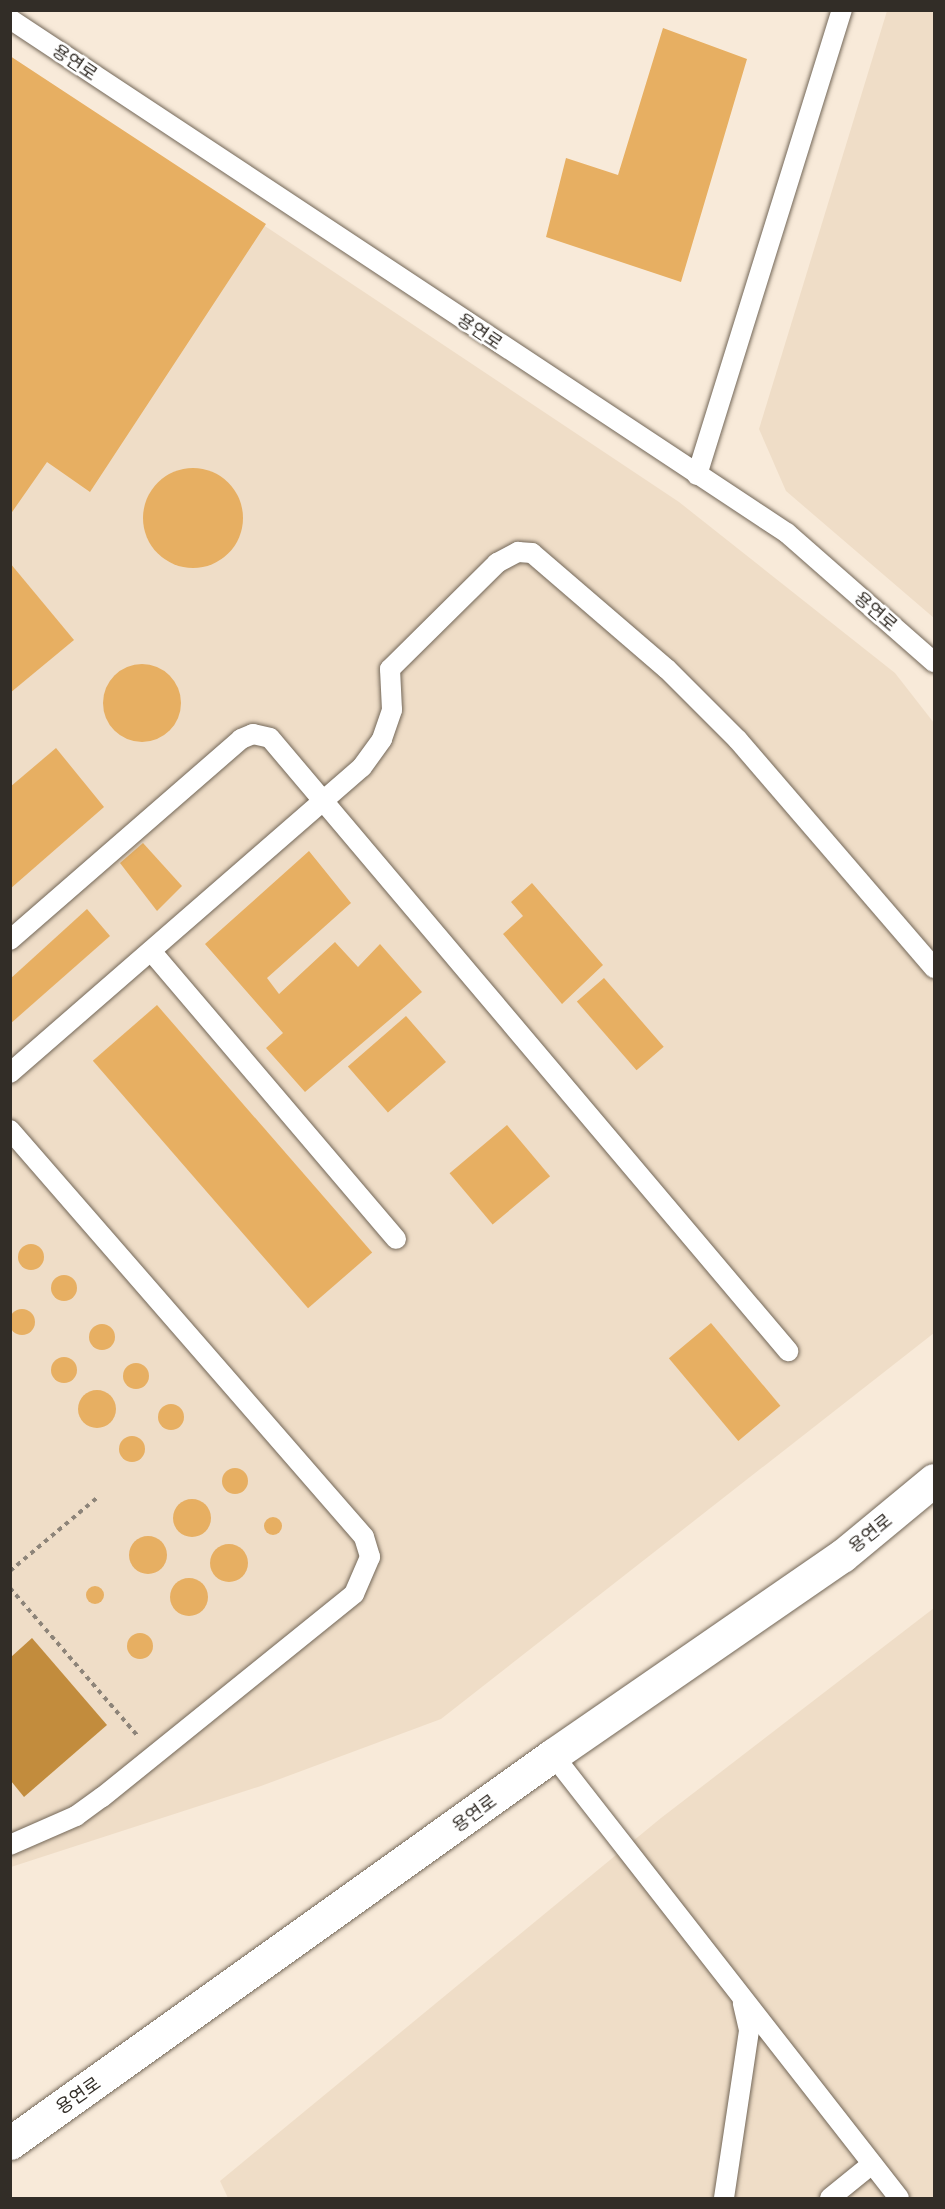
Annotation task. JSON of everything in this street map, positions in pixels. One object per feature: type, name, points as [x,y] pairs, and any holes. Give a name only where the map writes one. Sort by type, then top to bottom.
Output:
[{"type":"street","name":"용연로","points":[[10,2144],[553,1755],[842,1556],[934,1480]]},
{"type":"lane","points":[[697,475],[842,10]]},
{"type":"lane","name":"용연로","points":[[10,19],[697,475],[787,532],[934,662]]},
{"type":"lane","points":[[10,1072],[362,767],[382,740],[392,711],[390,669],[497,563],[518,552],[532,553],[667,669],[738,740],[934,968]]},
{"type":"lane","points":[[10,940],[241,739],[252,734],[270,738],[788,1351]]},
{"type":"lane","points":[[151,951],[396,1239]]},
{"type":"lane","points":[[10,1130],[364,1538],[370,1557],[354,1594],[154,1755],[76,1816],[10,1845]]},
{"type":"lane","points":[[553,1755],[899,2199]]},
{"type":"lane","points":[[724,2199],[749,2030],[742,1997]]},
{"type":"lane","points":[[830,2199],[872,2164]]},
{"type":"path","points":[[10,1571],[98,1497]]},
{"type":"path","points":[[10,1588],[154,1755]]},
{"type":"shaded area","points":[[887,11],[934,11],[934,618],[786,491],[759,429]]},
{"type":"shaded area","points":[[10,56],[679,502],[895,673],[934,723],[934,1333],[441,1719],[261,1786],[11,1867]]},
{"type":"shaded area","points":[[934,1608],[934,2198],[228,2198],[220,2181],[661,1818]]},
{"type":"shaded area","points":[[32,1638],[107,1725],[24,1797],[11,1781],[11,1657]]},
{"type":"building","points":[[663,28],[747,59],[681,282],[546,237],[566,158],[618,175]]},
{"type":"building","points":[[10,56],[266,224],[90,492],[47,462],[10,515]]},
{"type":"building","points":[[193,468],[212,471],[229,482],[240,499],[243,518],[240,537],[229,554],[212,565],[193,568],[174,565],[157,554],[146,537],[143,518],[146,499],[157,482],[174,471]]},
{"type":"building","points":[[10,563],[74,640],[10,693]]},
{"type":"building","points":[[142,664],[157,667],[174,681],[181,703],[178,718],[164,735],[142,742],[127,739],[110,725],[103,703],[106,688],[120,671]]},
{"type":"building","points":[[56,748],[104,807],[10,889],[10,787]]},
{"type":"building","points":[[143,843],[182,886],[157,911],[120,863]]},
{"type":"building","points":[[309,851],[351,903],[267,978],[279,994],[335,942],[358,967],[380,944],[422,992],[305,1092],[266,1048],[283,1033],[205,944]]},
{"type":"building","points":[[532,883],[603,965],[562,1004],[503,934],[523,916],[511,902]]},
{"type":"building","points":[[87,909],[110,936],[10,1024],[10,979]]},
{"type":"building","points":[[604,978],[664,1047],[637,1070],[577,1002]]},
{"type":"building","points":[[157,1005],[372,1253],[308,1308],[93,1061]]},
{"type":"building","points":[[406,1016],[446,1062],[388,1113],[348,1067]]},
{"type":"building","points":[[507,1125],[550,1176],[493,1225],[450,1173]]},
{"type":"building","points":[[31,1244],[40,1248],[44,1257],[40,1266],[31,1270],[22,1266],[18,1257],[22,1248]]},
{"type":"building","points":[[64,1275],[73,1279],[77,1288],[73,1297],[64,1301],[55,1297],[51,1288],[55,1279]]},
{"type":"building","points":[[22,1309],[31,1313],[35,1322],[31,1331],[22,1335],[13,1331],[9,1322],[13,1313]]},
{"type":"building","points":[[711,1323],[780,1406],[738,1441],[669,1358]]},
{"type":"building","points":[[102,1324],[111,1328],[115,1337],[111,1346],[102,1350],[93,1346],[89,1337],[93,1328]]},
{"type":"building","points":[[64,1357],[73,1361],[77,1370],[73,1379],[64,1383],[55,1379],[51,1370],[55,1361]]},
{"type":"building","points":[[136,1363],[145,1367],[149,1376],[145,1385],[136,1389],[127,1385],[123,1376],[127,1367]]},
{"type":"building","points":[[97,1390],[110,1396],[116,1409],[110,1422],[97,1428],[84,1422],[78,1409],[84,1396]]},
{"type":"building","points":[[171,1404],[180,1408],[184,1417],[180,1426],[171,1430],[162,1426],[158,1417],[162,1408]]},
{"type":"building","points":[[132,1436],[141,1440],[145,1449],[141,1458],[132,1462],[123,1458],[119,1449],[123,1440]]},
{"type":"building","points":[[235,1468],[244,1472],[248,1481],[244,1490],[235,1494],[226,1490],[222,1481],[226,1472]]},
{"type":"building","points":[[192,1499],[205,1505],[211,1518],[205,1531],[192,1537],[179,1531],[173,1518],[179,1505]]},
{"type":"building","points":[[273,1517],[279,1520],[282,1526],[279,1532],[273,1535],[267,1532],[264,1526],[267,1520]]},
{"type":"building","points":[[148,1536],[161,1542],[167,1555],[161,1568],[148,1574],[135,1568],[129,1555],[135,1542]]},
{"type":"building","points":[[229,1544],[242,1550],[248,1563],[242,1576],[229,1582],[216,1576],[210,1563],[216,1550]]},
{"type":"building","points":[[189,1578],[202,1584],[208,1597],[202,1610],[189,1616],[176,1610],[170,1597],[176,1584]]},
{"type":"building","points":[[95,1586],[101,1589],[104,1595],[101,1601],[95,1604],[89,1601],[86,1595],[89,1589]]},
{"type":"building","points":[[140,1633],[149,1637],[153,1646],[149,1655],[140,1659],[131,1655],[127,1646],[131,1637]]}]
